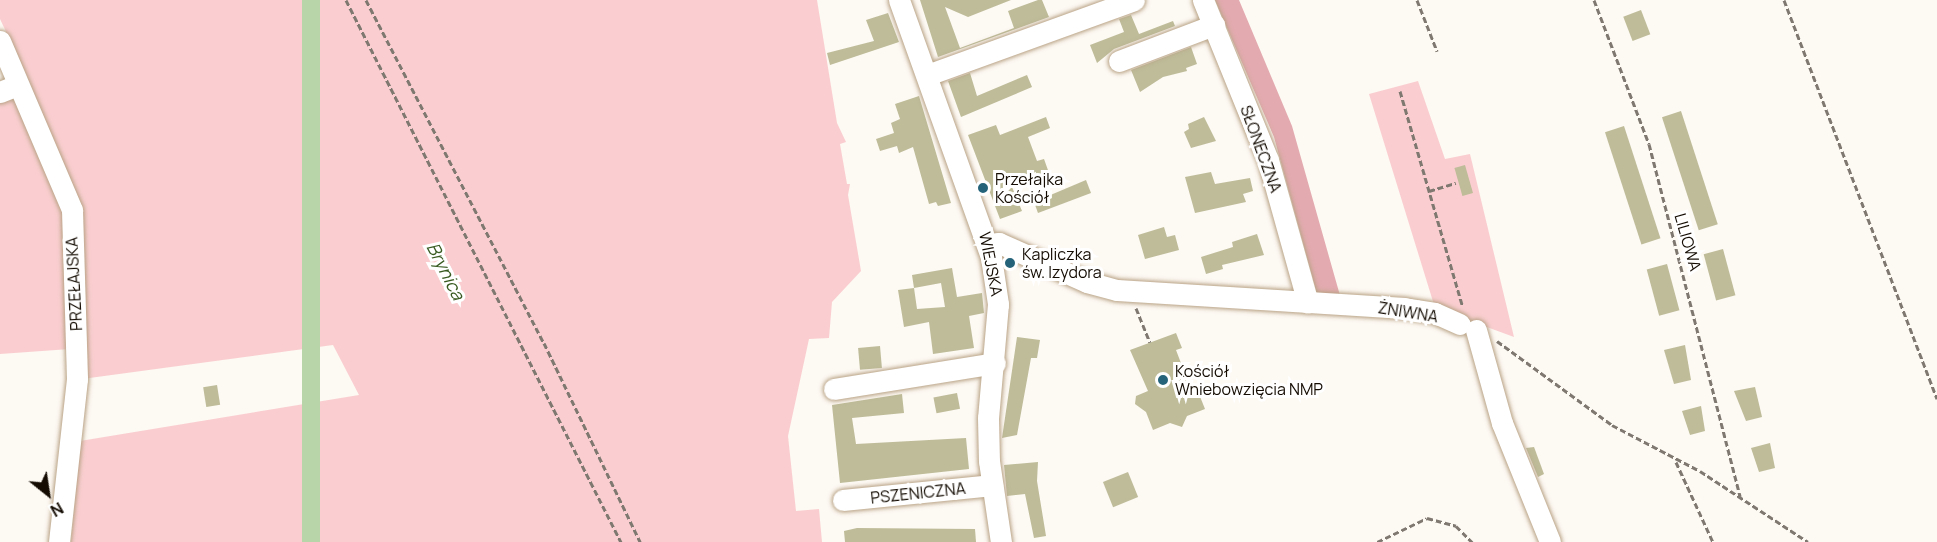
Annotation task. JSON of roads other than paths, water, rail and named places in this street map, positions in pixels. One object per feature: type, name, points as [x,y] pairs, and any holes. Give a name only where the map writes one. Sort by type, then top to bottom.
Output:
[{"type":"street","name":"WIEJSKA","points":[[899,0],[989,244],[998,304],[995,363],[988,418],[992,485],[1001,542]]},
{"type":"street","points":[[927,75],[1134,0]]},
{"type":"street","name":"SŁONECZNA","points":[[1203,0],[1268,160],[1308,303]]},
{"type":"street","points":[[1119,61],[1214,25]]},
{"type":"street","name":"PRZEŁAJSKA","points":[[0,40],[9,88],[72,210],[77,379],[59,542]]},
{"type":"street","name":"ŻNIWNA","points":[[989,244],[999,243],[1087,282],[1117,290],[1404,308],[1435,313],[1468,327],[1502,423],[1550,542]]},
{"type":"street","points":[[834,389],[995,363]]},
{"type":"street","name":"PSZENICZNA","points":[[843,500],[992,485]]},
{"type":"water","points":[[302,0],[320,0],[320,542],[302,542]]},
{"type":"place","name":"Przełajka Kościół","points":[[983,188]]},
{"type":"place","name":"Kapliczka św. Izydora","points":[[1010,263]]},
{"type":"place","name":"Kościół Wniebowzięcia NMP","points":[[1163,380]]},
{"type":"water label","name":"Brynica","points":[[446,271]]}]
